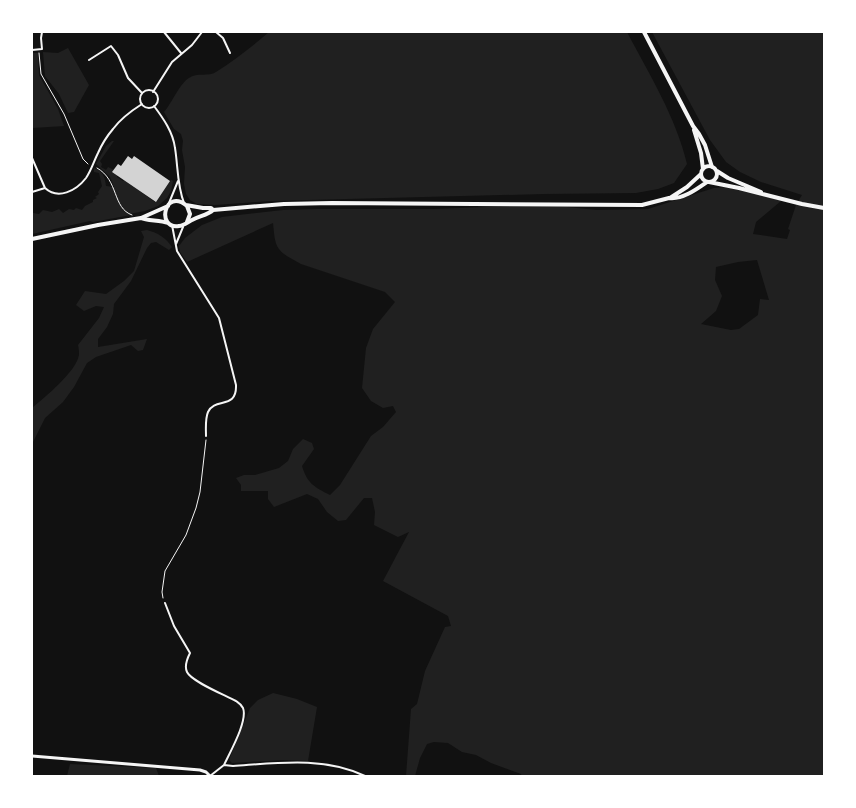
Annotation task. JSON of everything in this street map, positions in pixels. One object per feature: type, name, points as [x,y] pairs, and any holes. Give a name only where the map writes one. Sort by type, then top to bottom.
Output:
[{"type":"main road","points":[[644,32],[702,140],[712,167],[728,178],[764,193]]},
{"type":"main road","points":[[693,126],[699,145],[702,179],[825,208]]},
{"type":"main road","points":[[32,238],[141,218],[175,201],[213,210],[351,202],[647,204],[669,198],[687,187],[708,166],[712,167]]},
{"type":"main road","points":[[669,198],[674,199],[716,178],[717,171]]},
{"type":"main road","points":[[185,204],[190,214],[185,224]]},
{"type":"main road","points":[[168,206],[165,216],[170,224]]},
{"type":"main road","points":[[141,218],[179,226],[211,213],[213,210]]},
{"type":"street","points":[[32,50],[40,49],[42,32]]},
{"type":"street","points":[[164,32],[181,54]]},
{"type":"street","points":[[153,92],[166,70],[202,32]]},
{"type":"street","points":[[216,32],[223,38],[230,53]]},
{"type":"street","points":[[89,60],[111,45],[128,78],[142,93]]},
{"type":"street","points":[[148,90],[153,92],[157,98],[154,106],[146,107],[142,104],[140,100],[142,93],[148,90]]},
{"type":"street","points":[[32,158],[45,188],[56,195],[63,194],[85,179],[112,129],[124,116],[142,104]]},
{"type":"street","points":[[154,106],[173,139],[178,181],[185,204]]},
{"type":"street","points":[[168,206],[178,181]]},
{"type":"street","points":[[32,192],[45,188]]},
{"type":"street","points":[[170,224],[177,251],[219,318],[236,385],[237,392],[231,401],[212,407],[208,411],[206,436]]},
{"type":"street","points":[[176,246],[185,224]]},
{"type":"street","points":[[32,756],[200,770],[210,776],[224,765],[242,723],[244,711],[242,705],[194,680],[186,670],[190,653],[174,626],[165,603]]},
{"type":"street","points":[[224,765],[300,762],[333,766],[364,777]]},
{"type":"path","points":[[40,49],[41,74],[64,114],[83,159],[101,171],[110,181],[120,207],[124,212],[132,214],[130,220]]},
{"type":"path","points":[[165,603],[162,592],[165,571],[186,535],[196,508],[206,436]]},
{"type":"shaded area","points":[[269,32],[627,32],[669,113],[687,164],[674,183],[636,193],[197,204],[186,194],[181,134],[174,129],[164,112],[179,89],[192,76],[216,72]]},
{"type":"shaded area","points":[[652,32],[824,32],[824,776],[522,776],[476,755],[462,752],[448,743],[434,742],[427,744],[415,776],[406,776],[411,709],[417,704],[425,671],[445,627],[451,626],[448,616],[383,581],[409,532],[398,537],[374,525],[375,512],[372,498],[364,498],[346,520],[338,521],[327,512],[318,499],[307,494],[274,507],[268,499],[268,491],[241,491],[241,485],[236,478],[279,468],[288,461],[293,449],[303,439],[312,443],[314,449],[302,466],[309,481],[330,495],[340,485],[371,436],[383,427],[396,412],[393,406],[383,408],[371,401],[362,388],[366,348],[373,329],[395,302],[385,292],[301,264],[286,255],[276,243],[273,223],[187,262],[179,246],[185,238],[202,225],[222,217],[283,210],[486,207],[648,209],[714,188],[726,187],[781,201],[756,222],[753,234],[787,239],[796,205],[802,195],[761,182],[740,172],[726,162],[710,140]],"holes":[[[757,260],[769,300],[760,299],[758,315],[739,329],[731,330],[701,324],[716,311],[722,296],[715,280],[716,267]]]},
{"type":"shaded area","points":[[68,48],[89,85],[74,112],[68,113],[59,94],[45,76],[43,52],[58,53]]},
{"type":"shaded area","points":[[32,53],[38,53],[39,75],[58,109],[64,126],[32,128]]},
{"type":"shaded area","points":[[114,141],[100,161],[101,167],[114,170],[117,177],[155,202],[171,180],[173,181],[171,191],[167,198],[158,206],[129,214],[131,215],[90,221],[32,234],[33,213],[39,214],[43,210],[52,212],[59,209],[63,213],[69,209],[82,210],[97,198],[95,197],[102,186],[99,173],[94,172],[94,168],[103,175],[106,186],[114,187],[110,177],[96,164],[106,146]]},
{"type":"shaded area","points":[[147,230],[161,236],[172,247],[169,250],[156,242],[151,243],[131,281],[114,304],[113,314],[98,339],[98,347],[147,339],[143,350],[138,351],[131,345],[96,357],[87,363],[63,402],[45,418],[32,444],[32,408],[59,384],[77,362],[78,345],[99,318],[104,307],[96,306],[84,311],[76,305],[85,291],[106,294],[134,271],[144,237],[141,231]]},
{"type":"shaded area","points":[[273,693],[317,707],[308,761],[232,763],[229,760],[250,708],[258,700]]},
{"type":"shaded area","points":[[70,764],[156,768],[159,776],[67,776]]},
{"type":"building","points":[[128,156],[132,159],[134,156],[170,181],[156,202],[112,172],[118,164],[121,166]]}]
